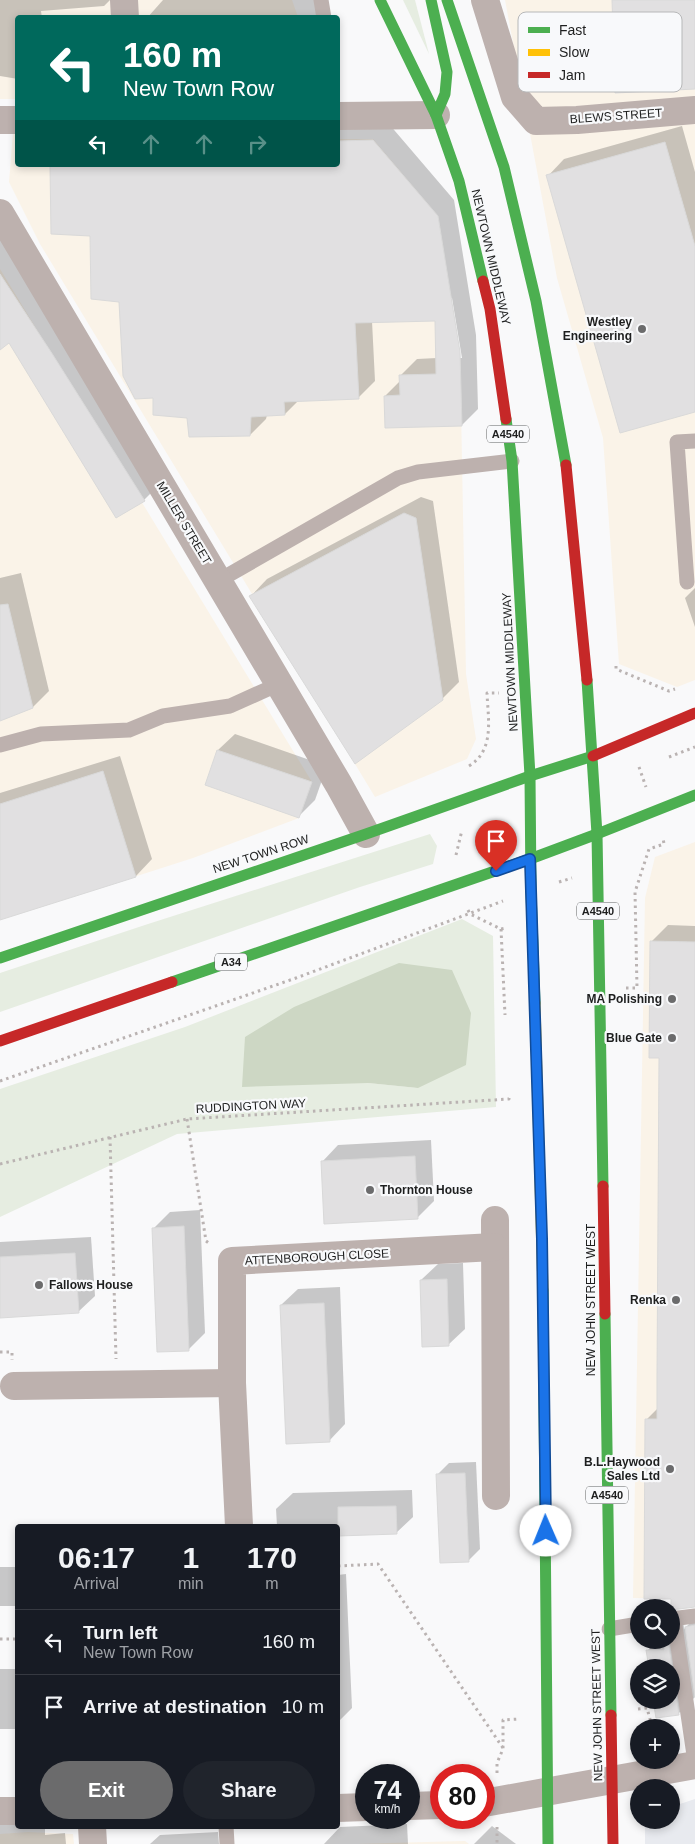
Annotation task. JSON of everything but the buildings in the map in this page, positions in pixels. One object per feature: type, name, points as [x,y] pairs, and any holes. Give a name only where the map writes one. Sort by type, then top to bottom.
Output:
[{"type":"main road","name":"NEWTOWN MIDDLEWAY","points":[[380,0],[436,115],[459,181],[490,308],[512,461],[530,776]]},
{"type":"main road","points":[[431,0],[447,72],[445,94],[436,115]]},
{"type":"main road","name":"A4540","points":[[447,0],[504,167],[536,301],[565,453],[584,637],[593,756]]},
{"type":"main road","points":[[593,756],[695,713]]},
{"type":"main road","name":"NEW TOWN ROW","points":[[0,958],[593,756]]},
{"type":"main road","name":"NEW JOHN STREET WEST","points":[[593,756],[597,834],[600,988],[613,1844]]},
{"type":"main road","name":"A4540","points":[[530,776],[530,859],[542,1239],[547,1551],[548,1844]]},
{"type":"main road","points":[[597,834],[695,795]]},
{"type":"main road","name":"A34","points":[[0,1041],[462,883],[597,834]]},
{"type":"street","points":[[124,0],[125,15]]},
{"type":"street","name":"BLEWS STREET","points":[[486,0],[515,97],[536,121],[577,120],[695,110]]},
{"type":"street","points":[[340,116],[436,115]]},
{"type":"street","points":[[0,120],[15,120]]},
{"type":"street","name":"MILLER STREET","points":[[0,213],[339,785],[366,834]]},
{"type":"street","name":"ATTENBOROUGH CLOSE","points":[[238,1524],[232,1383],[232,1261],[494,1234],[496,1496]]},
{"type":"street","points":[[14,1386],[232,1383]]},
{"type":"street","points":[[495,1802],[695,1763]]},
{"type":"street","points":[[340,1808],[355,1807]]},
{"type":"street","points":[[0,1811],[15,1811]]},
{"type":"street","points":[[92,1829],[93,1844]]},
{"type":"lane","points":[[321,0],[324,15]]},
{"type":"lane","points":[[687,582],[677,442],[695,441]]},
{"type":"lane","points":[[218,581],[383,486],[418,472],[512,461]]},
{"type":"lane","points":[[0,745],[41,734],[129,730],[163,716],[230,706],[279,684]]},
{"type":"lane","points":[[680,1618],[695,1616]]},
{"type":"lane","points":[[609,1629],[630,1626]]},
{"type":"lane","points":[[680,1647],[689,1683],[695,1763]]},
{"type":"lane","points":[[226,1829],[227,1844]]},
{"type":"path","points":[[615,662],[616,669],[668,691],[677,689]]},
{"type":"path","points":[[463,768],[472,765],[482,753],[489,736],[487,693]]},
{"type":"path","points":[[455,802],[462,832],[456,855],[470,914]]},
{"type":"path","points":[[600,988],[637,988],[635,892],[649,849],[664,844]]},
{"type":"path","points":[[0,1081],[296,978],[470,914],[500,929],[533,928]]},
{"type":"path","name":"RUDDINGTON WAY","points":[[0,1164],[187,1118],[509,1099]]},
{"type":"path","points":[[187,1118],[206,1241],[232,1261]]},
{"type":"path","points":[[110,1137],[117,1384]]},
{"type":"path","points":[[340,1566],[378,1564],[503,1748]]},
{"type":"path","points":[[0,1639],[15,1638]]},
{"type":"shaded area","points":[[0,0],[292,0],[297,15],[15,15],[15,99],[0,99]]},
{"type":"shaded area","points":[[403,0],[415,0],[429,54]]},
{"type":"shaded area","points":[[505,0],[695,0],[695,680],[677,687],[619,664],[603,438],[557,278],[522,92],[682,92],[682,12],[518,12],[518,70]]},
{"type":"shaded area","points":[[13,132],[15,132],[15,167],[340,167],[340,139],[373,139],[438,216],[460,354],[466,674],[476,739],[467,759],[375,797],[40,244],[9,182]]},
{"type":"shaded area","points":[[0,269],[312,782],[299,818],[193,858],[0,920]]},
{"type":"shaded area","points":[[430,834],[437,846],[433,864],[360,887],[0,1012],[0,973]]},
{"type":"shaded area","points":[[695,842],[695,1599],[633,1598],[645,898],[655,857]]},
{"type":"shaded area","points":[[462,919],[493,936],[496,1107],[177,1134],[0,1217],[0,1089],[185,1027]],"holes":[[[245,1038],[418,1088],[368,1083],[320,1083]]]},
{"type":"shaded area","points":[[695,1799],[695,1844],[645,1844],[645,1829],[680,1829],[680,1804]]},
{"type":"shaded area","points":[[28,1832],[73,1834],[74,1844],[0,1844],[0,1834]]},
{"type":"shaded area","points":[[465,1841],[469,1844],[358,1844],[388,1843]]},
{"type":"green space","points":[[399,963],[452,970],[471,1013],[466,1065],[418,1088],[368,1083],[242,1087],[245,1037],[294,1007]]},
{"type":"traffic: fast","points":[[380,0],[436,115],[459,181],[483,281]]},
{"type":"traffic: fast","points":[[431,0],[447,72],[445,94],[436,115]]},
{"type":"traffic: fast","points":[[447,0],[504,167],[536,301],[566,465]]},
{"type":"traffic: fast","points":[[506,419],[512,461],[530,776],[531,891],[535,1003]]},
{"type":"traffic: fast","points":[[587,680],[597,834],[603,1186]]},
{"type":"traffic: fast","points":[[0,958],[593,756]]},
{"type":"traffic: fast","points":[[597,834],[695,795]]},
{"type":"traffic: fast","points":[[172,982],[530,859],[597,834]]},
{"type":"traffic: fast","points":[[543,1290],[548,1844]]},
{"type":"traffic: fast","points":[[605,1314],[611,1715]]},
{"type":"traffic: slow","points":[[535,1003],[543,1290]]},
{"type":"traffic: jam","points":[[483,281],[490,309],[506,419]]},
{"type":"traffic: jam","points":[[566,465],[587,680]]},
{"type":"traffic: jam","points":[[593,756],[695,713]]},
{"type":"traffic: jam","points":[[0,1041],[172,982]]},
{"type":"traffic: jam","points":[[603,1186],[605,1314]]},
{"type":"traffic: jam","points":[[611,1715],[613,1844]]},
{"type":"place","name":"Westley Engineering","points":[[642,329]]},
{"type":"place","name":"MA Polishing","points":[[672,999]]},
{"type":"place","name":"Blue Gate","points":[[672,1038]]},
{"type":"place","name":"Thornton House","points":[[370,1190]]},
{"type":"place","name":"Fallows House","points":[[39,1285]]},
{"type":"place","name":"Renka","points":[[676,1300]]},
{"type":"place","name":"B.L.Haywood Sales Ltd","points":[[670,1469]]},
{"type":"route","points":[[496,871],[530,859],[542,1239],[546,1531]]}]
